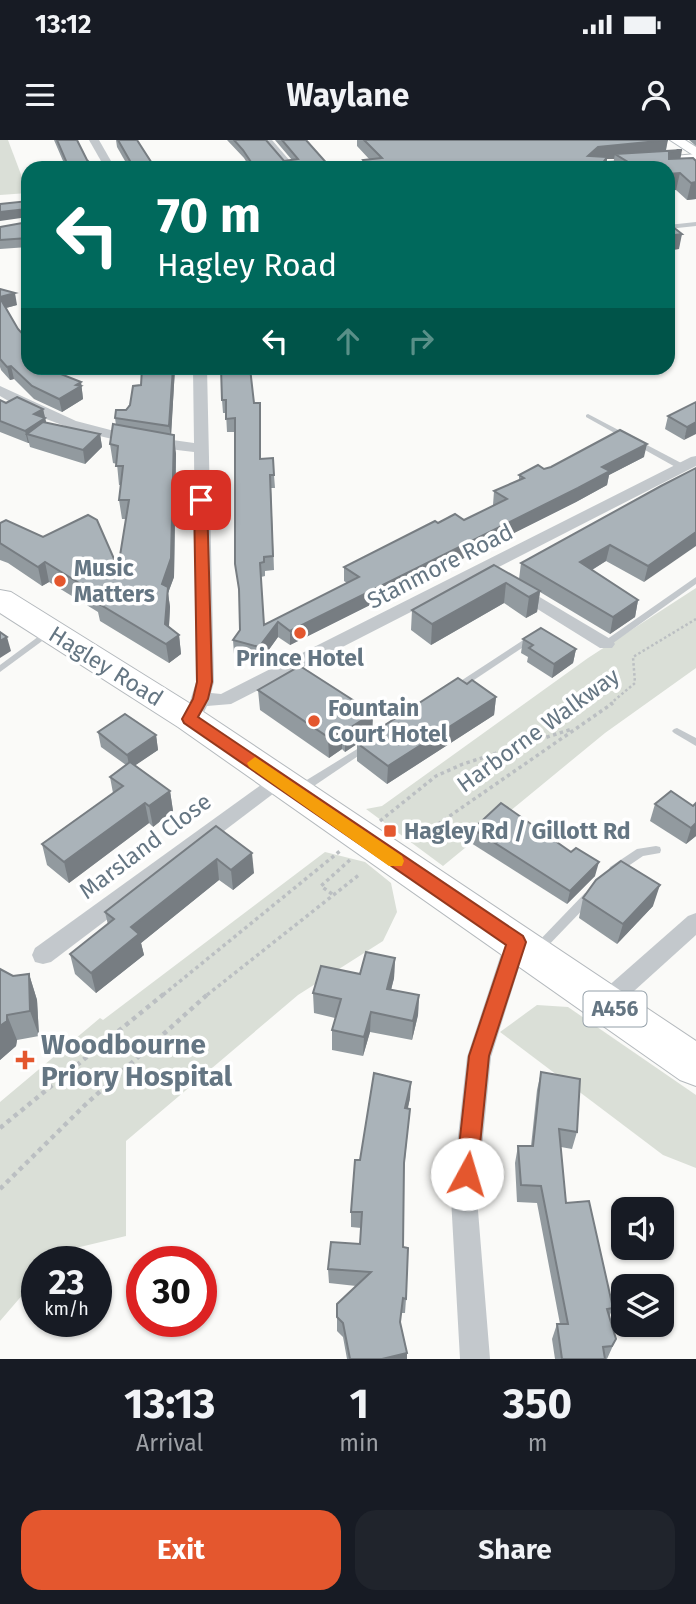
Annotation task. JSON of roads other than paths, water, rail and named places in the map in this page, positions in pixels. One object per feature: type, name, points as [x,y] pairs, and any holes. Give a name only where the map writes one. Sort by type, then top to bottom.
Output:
[{"type":"highway","name":"Hagley Road","points":[[0,599],[50,631],[195,709],[288,785],[354,855],[525,948],[696,1066]]},
{"type":"main road","points":[[676,140],[688,159]]},
{"type":"street","points":[[94,140],[106,161]]},
{"type":"street","points":[[267,140],[285,161]]},
{"type":"street","points":[[195,709],[205,682],[200,375]]},
{"type":"street","points":[[0,390],[38,413],[77,427],[147,442],[200,448]]},
{"type":"street","name":"Stanmore Road","points":[[195,709],[224,699],[486,569],[689,464]]},
{"type":"street","points":[[486,569],[606,644]]},
{"type":"street","name":"Marsland Close","points":[[43,955],[288,785]]},
{"type":"street","points":[[606,1003],[696,922]]},
{"type":"street","points":[[475,1359],[464,1198],[479,1056],[494,1013],[525,948]]},
{"type":"lane","points":[[675,226],[696,224]]},
{"type":"lane","points":[[588,416],[689,464]]},
{"type":"lane","points":[[606,644],[696,580]]},
{"type":"lane","points":[[0,669],[50,631]]},
{"type":"lane","points":[[445,695],[534,636]]},
{"type":"lane","points":[[677,731],[696,743]]},
{"type":"lane","points":[[288,785],[377,739]]},
{"type":"lane","points":[[525,948],[619,864],[641,852],[656,850]]},
{"type":"place","name":"Music Matters","points":[[60,581]]},
{"type":"place","name":"Prince Hotel","points":[[300,633]]},
{"type":"place","name":"Fountain Court Hotel","points":[[314,721]]},
{"type":"place","name":"Hagley Rd / Gillott Rd","points":[[390,831]]},
{"type":"place","name":"Woodbourne Priory Hospital","points":[[25,1060]]}]
